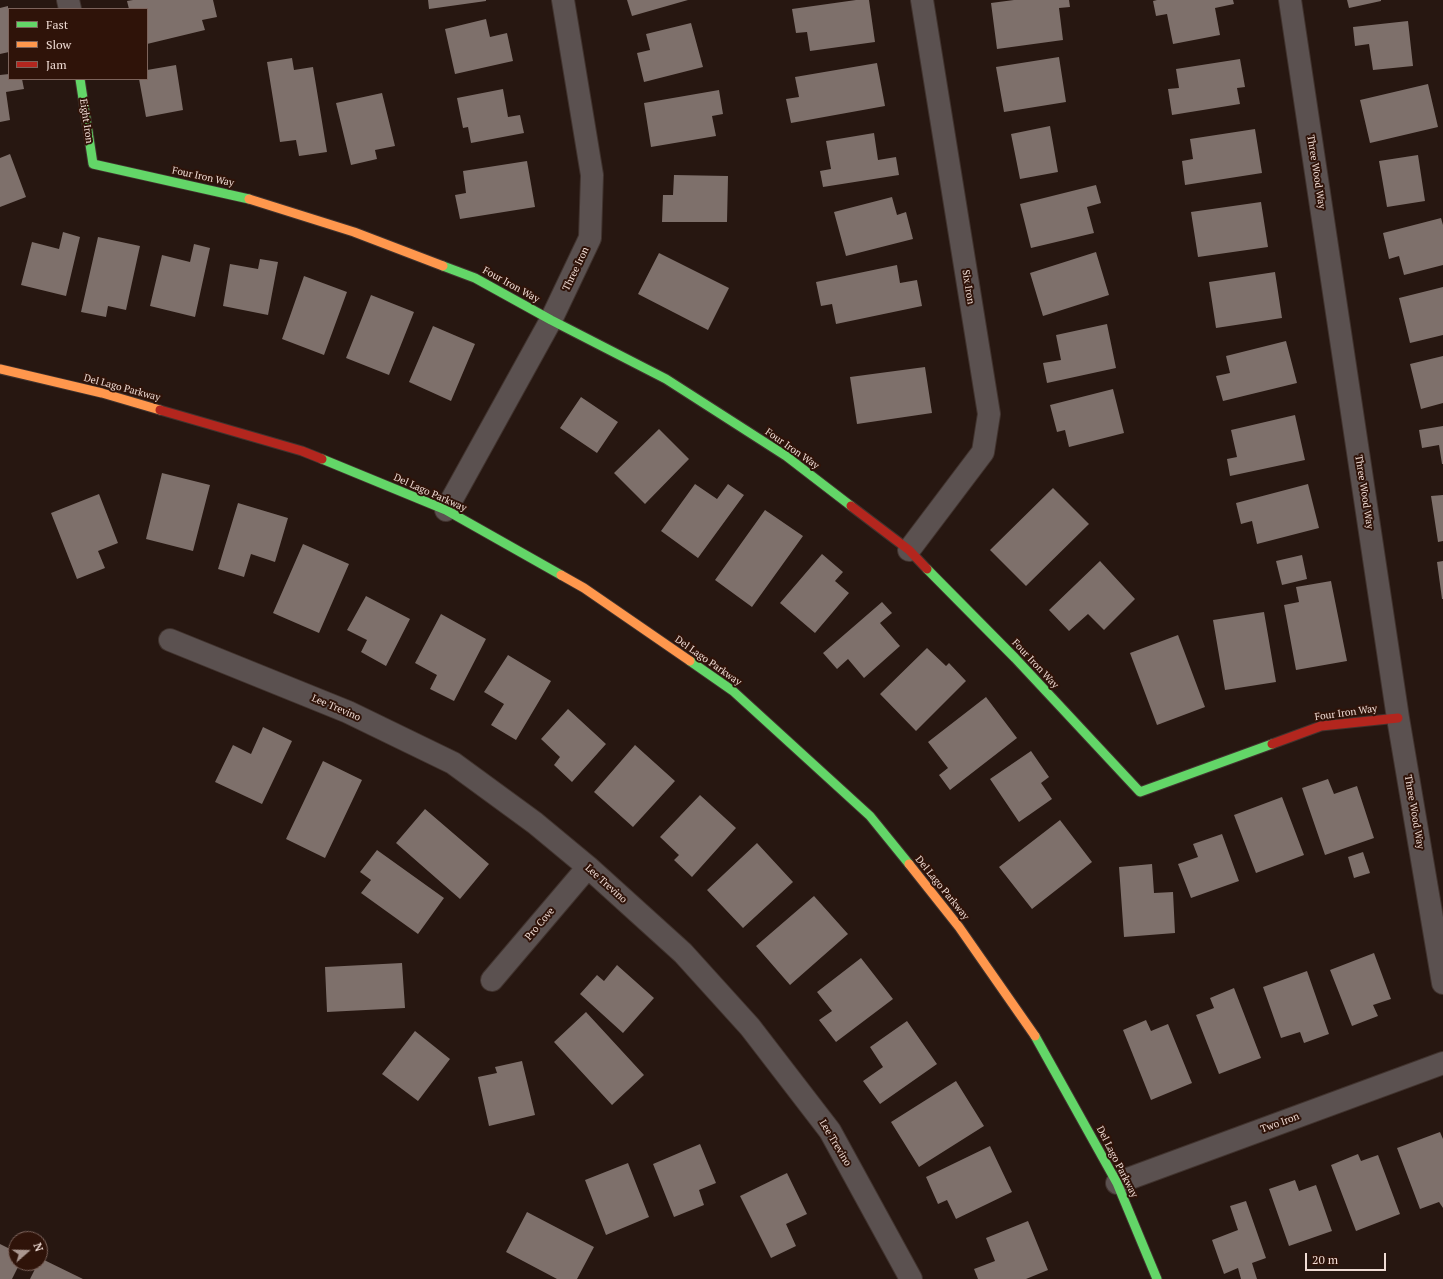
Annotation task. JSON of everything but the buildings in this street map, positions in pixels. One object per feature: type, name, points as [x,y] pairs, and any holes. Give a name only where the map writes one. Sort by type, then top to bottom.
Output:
[{"type":"street","name":"Three Iron","points":[[446,510],[551,320],[590,238],[592,175],[563,0]]},
{"type":"street","name":"Six Iron","points":[[909,550],[983,452],[989,414],[922,0]]},
{"type":"street","name":"Three Wood Way","points":[[1290,0],[1398,718],[1443,984]]},
{"type":"street","name":"Eight Iron","points":[[80,80],[93,164]]},
{"type":"street","name":"Four Iron Way","points":[[93,164],[236,195],[354,232],[475,278],[551,320],[666,379],[786,456],[909,550],[1015,658],[1140,792],[1321,726],[1398,718]]},
{"type":"street","name":"Del Lago Parkway","points":[[0,369],[102,393],[302,451],[446,510],[584,588],[733,691],[870,816],[959,927],[1037,1038],[1117,1183],[1157,1279]]},
{"type":"street","name":"Lee Trevino","points":[[170,640],[348,712],[454,763],[535,823],[588,867],[683,953],[750,1027],[830,1131],[911,1279]]},
{"type":"street","name":"Pro Cove","points":[[492,980],[588,867]]},
{"type":"street","name":"Two Iron","points":[[1117,1183],[1443,1063]]},
{"type":"traffic: fast","points":[[80,80],[93,164],[249,199]]},
{"type":"traffic: fast","points":[[443,266],[475,278],[551,320],[666,379],[786,456],[851,506]]},
{"type":"traffic: fast","points":[[322,459],[446,510],[561,575]]},
{"type":"traffic: fast","points":[[927,569],[1015,658],[1140,792],[1272,744]]},
{"type":"traffic: fast","points":[[690,661],[733,691],[870,816],[909,864]]},
{"type":"traffic: fast","points":[[1035,1036],[1117,1183],[1157,1279]]},
{"type":"traffic: slow","points":[[249,199],[354,232],[443,266]]},
{"type":"traffic: slow","points":[[0,369],[102,393],[160,410]]},
{"type":"traffic: slow","points":[[561,575],[584,588],[690,661]]},
{"type":"traffic: slow","points":[[909,864],[959,927],[1035,1036]]},
{"type":"traffic: jam","points":[[160,410],[302,451],[322,459]]},
{"type":"traffic: jam","points":[[851,506],[909,550],[927,569]]},
{"type":"traffic: jam","points":[[1272,744],[1321,726],[1398,718]]}]
